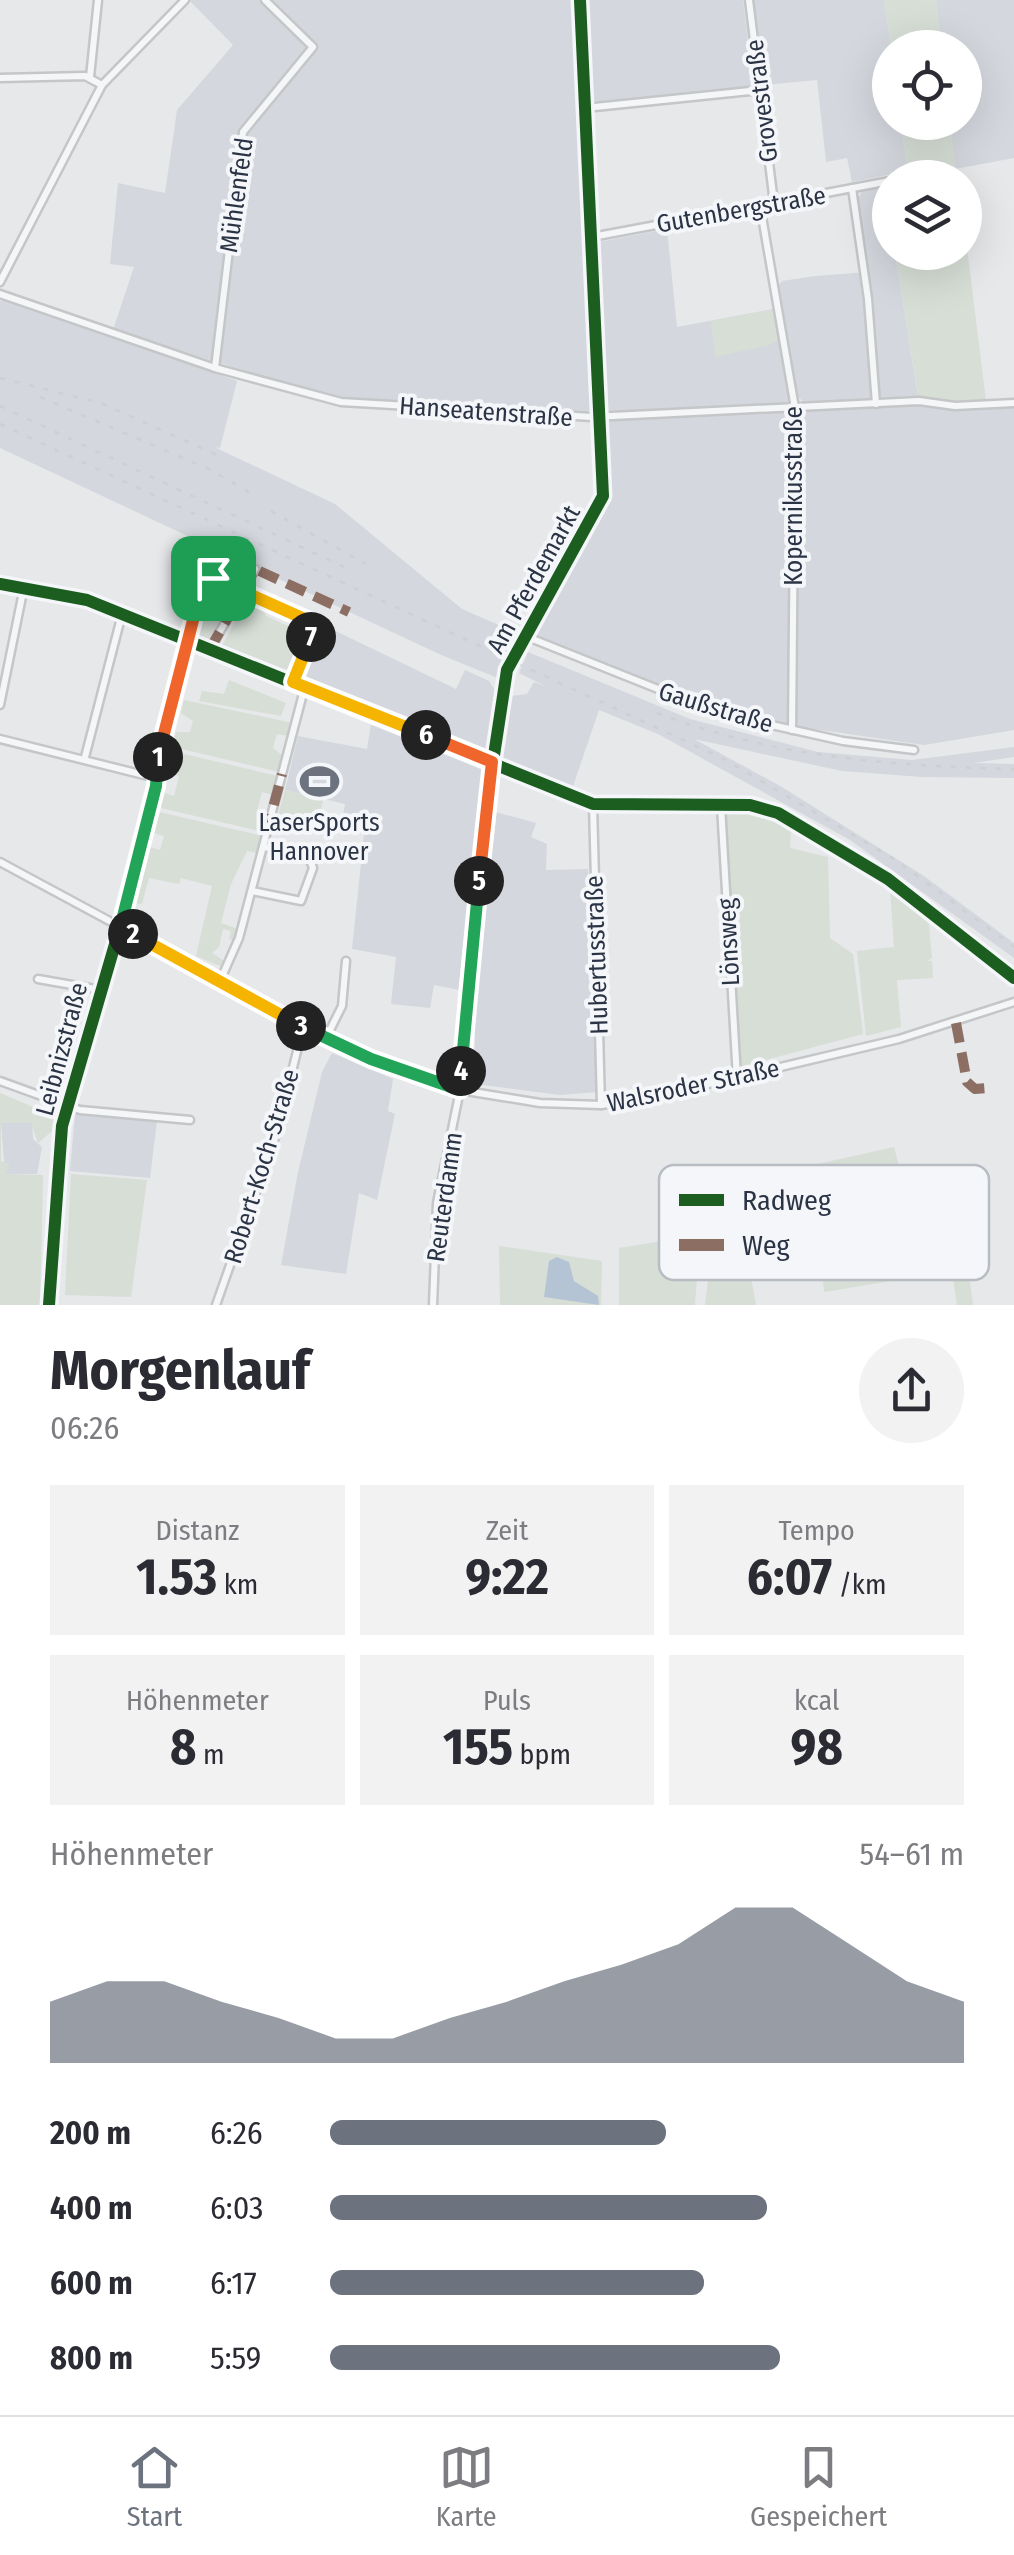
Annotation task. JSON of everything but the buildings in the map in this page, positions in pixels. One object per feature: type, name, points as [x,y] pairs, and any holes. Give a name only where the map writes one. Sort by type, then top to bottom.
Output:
[{"type":"street","points":[[90,77],[98,0]]},
{"type":"street","points":[[0,282],[102,85],[186,0]]},
{"type":"street","name":"Mühlenfeld","points":[[215,368],[243,132],[314,47],[266,0]]},
{"type":"street","name":"Am Pferdemarkt","points":[[460,1090],[492,762],[507,670],[599,508],[604,485],[580,0]]},
{"type":"street","name":"Grovestraße","points":[[749,0],[774,203]]},
{"type":"street","points":[[0,78],[90,77],[102,85]]},
{"type":"street","points":[[585,108],[760,90]]},
{"type":"street","name":"Gutenbergstraße","points":[[592,237],[872,184]]},
{"type":"street","points":[[852,188],[868,299],[876,404]]},
{"type":"street","name":"Kopernikusstraße","points":[[760,205],[796,408],[792,730]]},
{"type":"street","name":"Hanseatenstraße","points":[[0,294],[215,368],[341,402],[600,417],[876,404],[1014,403]]},
{"type":"street","points":[[210,650],[255,569]]},
{"type":"street","name":"Leibnizstraße","points":[[49,1305],[60,1144],[120,928],[200,593],[209,578],[243,590]]},
{"type":"street","points":[[0,584],[71,595],[592,804],[763,808],[836,846],[902,890],[1014,978]]},
{"type":"street","points":[[0,705],[24,586]]},
{"type":"street","points":[[243,590],[314,625],[293,682]]},
{"type":"street","points":[[85,758],[122,614]]},
{"type":"street","name":"Gaußstraße","points":[[525,636],[718,713],[914,750]]},
{"type":"street","points":[[220,981],[234,956],[304,686]]},
{"type":"street","points":[[0,738],[157,778]]},
{"type":"street","name":"Hubertusstraße","points":[[592,804],[601,1105]]},
{"type":"street","name":"Lönsweg","points":[[720,806],[737,1078]]},
{"type":"street","points":[[252,891],[301,901],[313,868],[307,852],[263,847]]},
{"type":"street","name":"Walsroder Straße","points":[[0,862],[326,1038],[460,1090],[558,1105],[601,1105],[737,1078],[916,1034],[1014,1002]]},
{"type":"street","points":[[326,1038],[342,1006],[346,961]]},
{"type":"street","points":[[38,979],[101,990]]},
{"type":"street","name":"Robert-Koch-Straße","points":[[216,1305],[276,1132],[303,1027]]},
{"type":"street","points":[[0,1080],[68,1107],[190,1120]]},
{"type":"street","name":"Reuterdamm","points":[[433,1305],[437,1203],[460,1090]]},
{"type":"shaded area","points":[[189,0],[575,0],[596,405],[593,410],[570,414],[334,398],[113,330],[134,267],[110,264],[118,183],[165,193],[177,110],[233,45]]},
{"type":"shaded area","points":[[587,0],[743,0],[753,82],[749,87],[597,102],[591,99]]},
{"type":"shaded area","points":[[753,0],[884,0],[888,30],[872,30],[872,140],[903,140],[906,160],[872,160],[872,178],[852,182],[847,158],[826,162],[817,80],[764,85]]},
{"type":"shaded area","points":[[884,0],[936,0],[939,30],[888,30]]},
{"type":"shaded area","points":[[936,0],[1014,0],[1014,158],[982,164],[982,160],[954,160],[952,140],[982,140],[982,30],[939,30]]},
{"type":"shaded area","points":[[904,140],[952,140],[955,160],[906,160]]},
{"type":"shaded area","points":[[872,188],[872,270],[898,270],[918,396],[804,402],[798,397],[779,285],[782,281],[815,276],[869,272],[858,198],[863,190]]},
{"type":"shaded area","points":[[667,229],[677,327],[774,309],[790,403],[608,412],[599,242]]},
{"type":"shaded area","points":[[898,270],[970,270],[986,401],[919,400]]},
{"type":"shaded area","points":[[6,299],[237,381],[220,448],[214,447],[335,504],[462,609],[524,636],[603,496],[600,417],[919,401],[948,406],[1014,403],[1014,730],[924,745],[786,725],[681,695],[525,636],[505,681],[439,654],[0,448],[0,301]]},
{"type":"shaded area","points":[[774,309],[779,339],[770,345],[715,357],[711,321]]},
{"type":"shaded area","points":[[213,582],[237,596],[209,645],[193,635],[208,592],[205,590]]},
{"type":"shaded area","points":[[248,596],[260,603],[266,616],[306,634],[293,654],[301,658],[294,676],[222,646]]},
{"type":"shaded area","points":[[321,624],[456,689],[465,670],[489,681],[497,694],[489,750],[300,678]]},
{"type":"shaded area","points":[[528,652],[690,719],[818,752],[912,760],[1014,747],[1014,757],[974,763],[1014,764],[1014,778],[922,777],[842,771],[694,739],[782,787],[924,876],[1014,943],[1014,958],[850,840],[658,734],[599,710],[572,789],[500,759],[510,696],[527,694],[534,682],[545,686],[519,673]]},
{"type":"shaded area","points":[[229,680],[286,703],[281,716],[199,701],[202,691],[224,694]]},
{"type":"shaded area","points":[[184,700],[293,723],[289,736],[277,734],[273,748],[283,756],[279,772],[173,747],[176,732],[190,732],[193,721],[181,713]]},
{"type":"shaded area","points":[[372,718],[484,768],[481,808],[536,823],[531,837],[547,844],[546,870],[588,869],[597,1092],[560,1095],[483,1085],[475,1075],[475,993],[434,985],[430,1008],[391,1004],[396,957],[352,949],[365,825],[341,825],[345,804],[285,790],[298,736],[367,749]]},
{"type":"shaded area","points":[[171,751],[278,776],[273,795],[262,792],[257,811],[268,814],[263,832],[157,807],[161,792],[174,796],[179,776],[166,772]]},
{"type":"shaded area","points":[[285,790],[323,800],[318,824],[276,822]]},
{"type":"shaded area","points":[[155,811],[262,836],[257,853],[247,851],[231,884],[221,923],[238,929],[234,941],[229,939],[231,931],[223,929],[219,947],[212,953],[224,961],[220,966],[196,956],[212,886],[181,878],[179,884],[149,878],[142,904],[135,903],[146,846],[160,850],[164,836],[150,832]]},
{"type":"shaded area","points":[[764,812],[791,828],[790,848],[828,857],[830,938],[853,954],[863,1034],[740,1067],[724,814]]},
{"type":"shaded area","points":[[890,889],[928,916],[932,958],[927,961],[932,961],[933,978],[897,980],[901,1027],[866,1036],[857,951],[894,947]]},
{"type":"shaded area","points":[[332,1053],[393,1079],[388,1111],[395,1114],[377,1200],[359,1193],[346,1274],[281,1265],[322,1072]]},
{"type":"shaded area","points":[[0,1093],[54,1116],[52,1131],[38,1143],[31,1123],[1,1123],[1,1161],[10,1164],[6,1174],[43,1175],[40,1305],[0,1305]]},
{"type":"shaded area","points":[[75,1114],[157,1121],[150,1178],[70,1171]]},
{"type":"shaded area","points":[[1,1123],[32,1123],[33,1139],[42,1147],[37,1174],[5,1174]]},
{"type":"shaded area","points":[[894,1147],[899,1165],[813,1165]]},
{"type":"shaded area","points":[[71,1174],[147,1180],[131,1297],[65,1295]]},
{"type":"shaded area","points":[[659,1242],[659,1280],[697,1280],[695,1305],[619,1305],[619,1248]]},
{"type":"shaded area","points":[[499,1246],[602,1261],[601,1305],[500,1305]]},
{"type":"shaded area","points":[[708,1280],[751,1280],[756,1305],[705,1305]]},
{"type":"shaded area","points":[[823,1280],[897,1280],[824,1292]]},
{"type":"shaded area","points":[[953,1280],[970,1280],[973,1305],[957,1305]]},
{"type":"water","points":[[557,1257],[569,1262],[574,1281],[598,1296],[599,1305],[544,1297],[549,1261]]},
{"type":"railway","points":[[0,378],[101,403],[217,455]]},
{"type":"railway","points":[[40,397],[209,469],[252,494]]},
{"type":"railway","points":[[0,406],[344,567]]},
{"type":"railway","points":[[0,424],[722,758],[894,859],[1014,947]]},
{"type":"railway","points":[[271,511],[366,564]]},
{"type":"railway","points":[[657,713],[700,728],[788,749],[878,762],[1014,769]]},
{"type":"marked path","points":[[243,591],[255,569],[349,612]]},
{"type":"marked path","points":[[188,641],[205,583],[213,578],[243,591],[210,649]]},
{"type":"marked path","points":[[266,834],[282,774]]},
{"type":"marked path","points":[[956,1023],[967,1082],[975,1089],[988,1088]]},
{"type":"cycle path","points":[[467,999],[491,775],[507,670],[603,496],[580,0]]},
{"type":"cycle path","points":[[0,584],[87,600],[593,804],[750,805],[778,813],[888,879],[1014,978]]},
{"type":"cycle path","points":[[49,1305],[62,1126],[120,927]]},
{"type":"place","name":"LaserSports Hannover","points":[[319,781]]},
{"type":"route","points":[[209,578],[213,578],[314,625],[293,682],[492,762],[460,1090],[350,1050],[120,928],[128,909],[135,863],[157,778],[155,770],[200,593],[209,578]]}]
